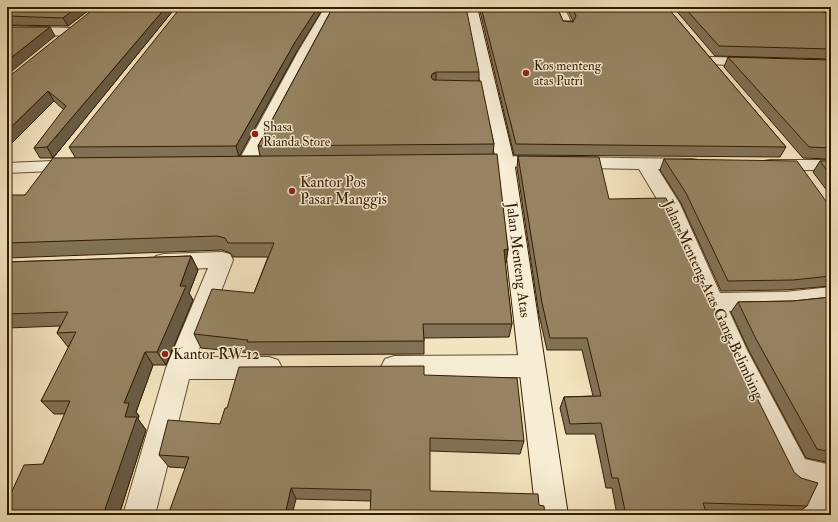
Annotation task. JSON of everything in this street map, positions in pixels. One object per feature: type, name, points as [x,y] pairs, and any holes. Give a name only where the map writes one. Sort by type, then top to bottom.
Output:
[{"type":"street","points":[[246,164],[305,52],[331,7]]},
{"type":"street","name":"Jalan Menteng Atas","points":[[471,7],[505,161],[531,366],[552,515]]},
{"type":"street","points":[[558,7],[567,26]]},
{"type":"street","points":[[55,46],[84,22]]},
{"type":"street","points":[[7,30],[72,32]]},
{"type":"street","points":[[700,49],[720,73]]},
{"type":"street","points":[[710,61],[771,63]]},
{"type":"street","points":[[7,168],[63,159],[89,165]]},
{"type":"street","points":[[751,165],[792,159],[831,165]]},
{"type":"street","points":[[792,159],[809,182]]},
{"type":"street","points":[[465,162],[505,161],[706,164]]},
{"type":"street","name":"Jalan Menteng Atas Gang Belimbing","points":[[645,163],[670,204],[736,355],[794,470],[800,475],[829,480],[811,515]]},
{"type":"street","points":[[139,515],[179,368],[222,260],[142,262]]},
{"type":"street","points":[[713,302],[785,301],[831,296]]},
{"type":"street","points":[[370,367],[531,366]]},
{"type":"street","points":[[179,368],[290,368]]},
{"type":"building","points":[[7,7],[77,7],[63,18],[7,16]]},
{"type":"building","points":[[96,7],[166,7],[47,147],[34,148],[66,106],[48,91],[7,131],[7,78]]},
{"type":"building","points":[[181,7],[318,7],[295,42],[236,146],[69,147]]},
{"type":"building","points":[[333,7],[466,7],[479,72],[436,72],[432,74],[431,77],[433,80],[481,81],[494,144],[258,146]]},
{"type":"building","points":[[481,7],[557,7],[563,21],[573,22],[576,16],[572,7],[667,7],[786,147],[516,144]]},
{"type":"building","points":[[684,7],[815,7],[831,15],[831,49],[719,46]]},
{"type":"building","points":[[7,27],[50,27],[7,61]]},
{"type":"building","points":[[728,57],[831,60],[831,148],[809,147]]},
{"type":"building","points":[[497,154],[508,249],[504,250],[512,324],[423,324],[424,341],[247,342],[248,340],[194,334],[212,289],[254,293],[274,243],[228,243],[225,238],[217,236],[7,243],[7,200],[11,195],[25,195],[53,158]]},
{"type":"building","points":[[518,156],[599,157],[609,199],[666,198],[730,344],[794,472],[801,478],[818,483],[807,506],[703,503],[707,515],[626,515],[618,478],[612,478],[601,423],[570,424],[564,397],[601,396],[587,338],[550,338],[542,303]]},
{"type":"building","points":[[664,159],[797,161],[831,208],[831,276],[793,280],[728,281],[686,193]]},
{"type":"building","points":[[820,161],[831,161],[831,176]]},
{"type":"building","points":[[191,256],[180,286],[186,286],[157,352],[145,352],[124,403],[129,403],[125,417],[137,417],[103,515],[7,515],[7,502],[24,465],[43,464],[70,401],[41,401],[76,332],[57,333],[68,312],[7,314],[7,262]]},
{"type":"building","points":[[831,297],[831,452],[817,449],[756,339],[738,302],[793,301]]},
{"type":"building","points":[[424,366],[424,375],[517,378],[524,441],[430,438],[430,491],[538,494],[539,505],[544,506],[545,515],[370,515],[371,490],[291,488],[285,515],[168,515],[189,457],[159,455],[168,420],[220,424],[225,408],[227,408],[239,367]]},
{"type":"place","name":"Kos menteng atas Putri","points":[[526,73]]},
{"type":"place","name":"Shasa Rianda Store","points":[[255,134]]},
{"type":"place","name":"Kantor Pos Pasar Manggis","points":[[292,191]]},
{"type":"place","name":"Kantor RW 12","points":[[165,354]]}]
